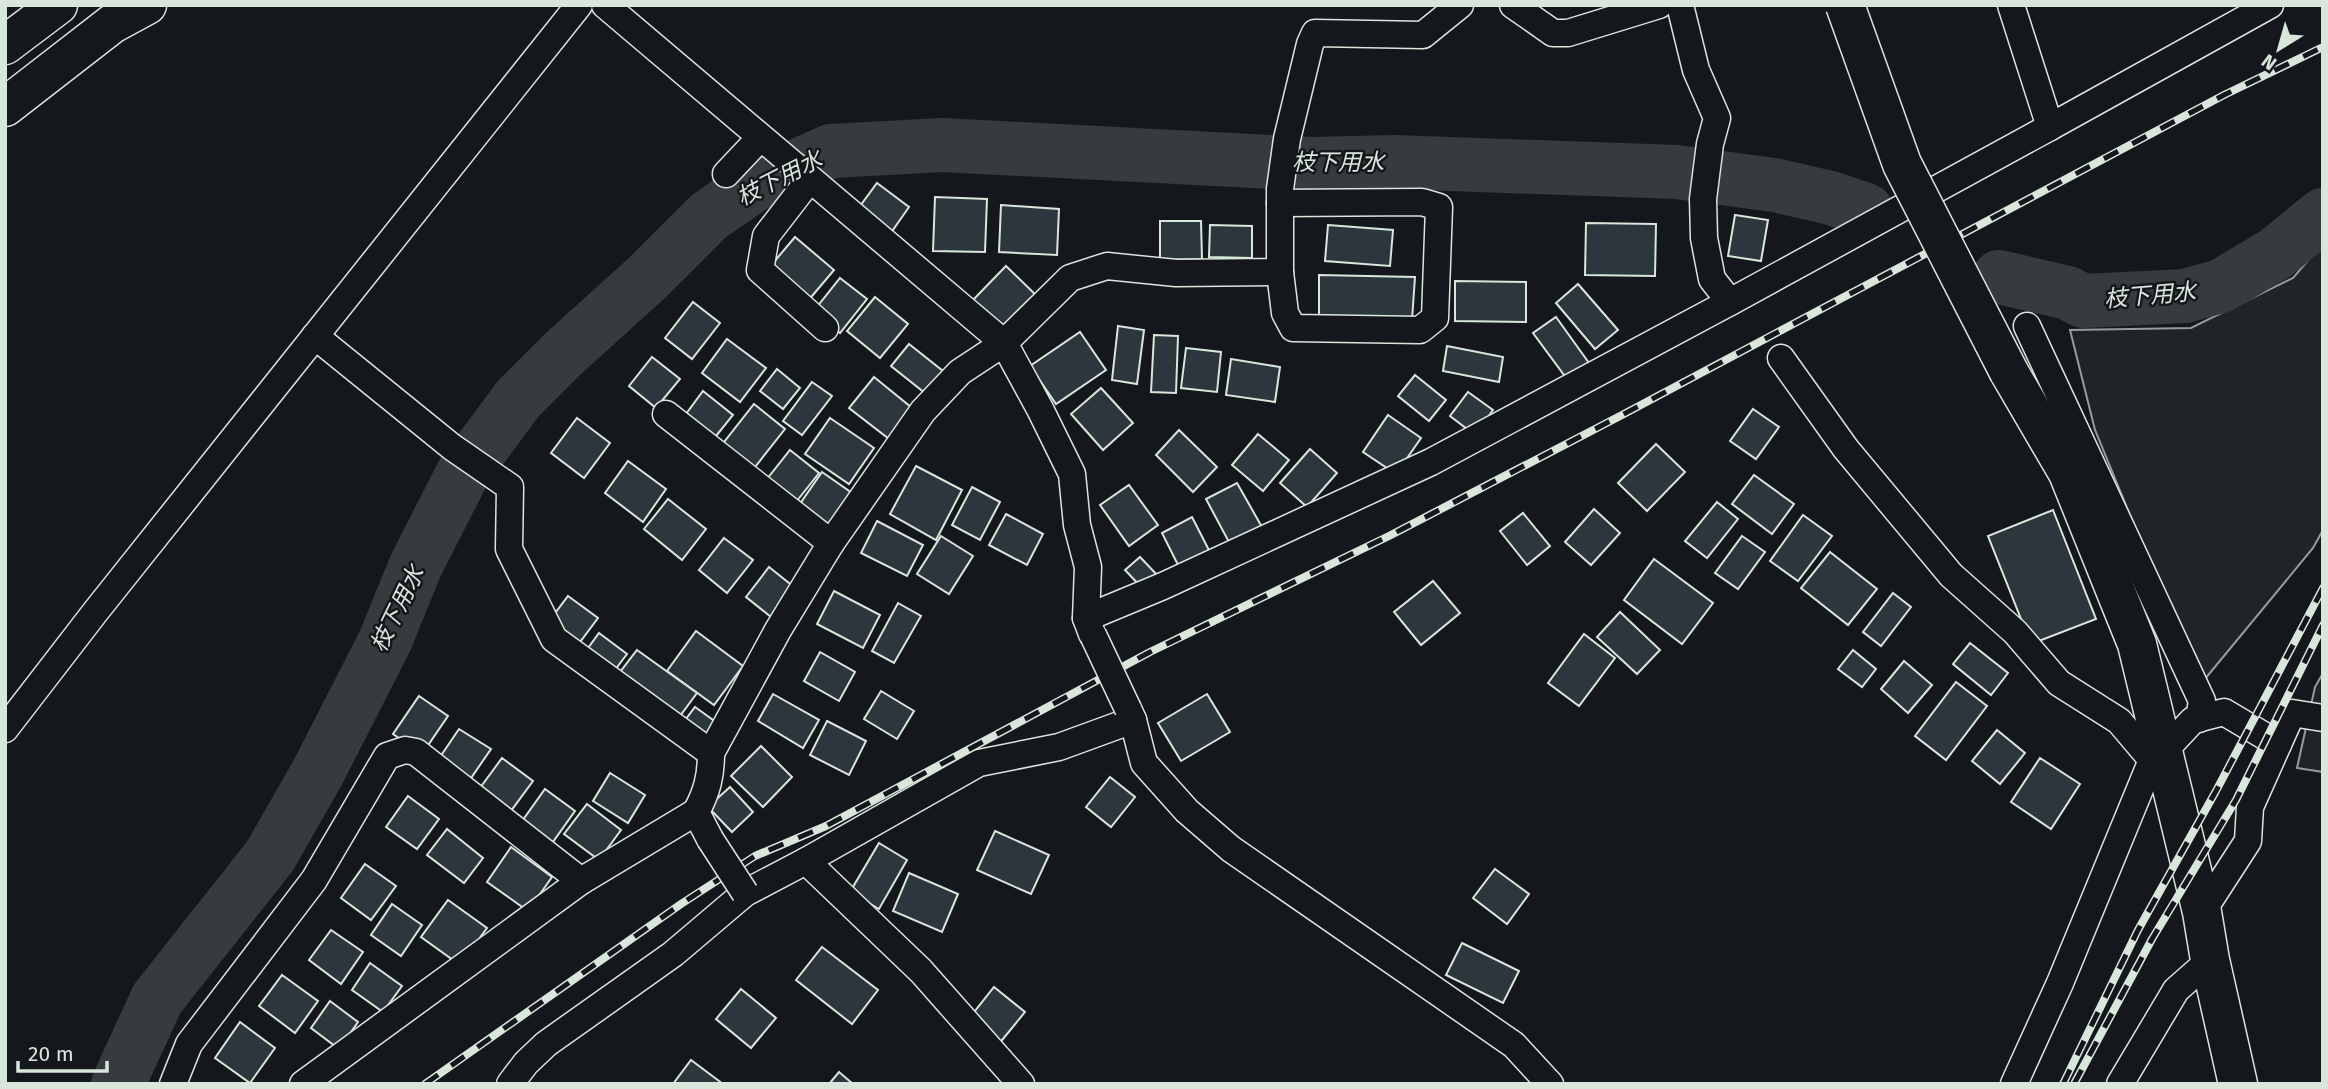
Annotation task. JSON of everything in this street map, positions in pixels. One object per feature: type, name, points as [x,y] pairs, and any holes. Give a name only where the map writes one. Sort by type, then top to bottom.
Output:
[{"type":"main road","points":[[5,45],[58,5]]},
{"type":"main road","points":[[5,107],[111,24],[147,5]]},
{"type":"main road","points":[[1845,5],[1902,164],[2009,372],[2068,473],[2137,644],[2157,756],[2203,912],[2210,960],[2238,1084]]},
{"type":"street","points":[[5,729],[579,5]]},
{"type":"street","points":[[605,5],[1004,343],[1072,474],[1077,525],[1088,568],[1090,627],[1131,715],[1144,763],[1187,811],[1231,849],[1514,1045],[1550,1084]]},
{"type":"street","points":[[1280,196],[1422,202],[1439,207],[1435,318],[1420,330],[1293,328],[1285,313],[1280,272],[1280,196],[1287,139],[1315,33],[1423,35],[1460,5]]},
{"type":"street","points":[[1513,5],[1553,33],[1568,33],[1659,5]]},
{"type":"street","points":[[1681,5],[1696,70],[1717,118],[1703,199],[1704,238],[1712,279],[1730,302]]},
{"type":"street","points":[[2011,5],[2050,127]]},
{"type":"street","points":[[1090,627],[1163,586],[1431,462],[2050,127],[2257,8]]},
{"type":"street","points":[[726,174],[763,141]]},
{"type":"street","points":[[810,179],[766,236],[760,270],[825,328]]},
{"type":"street","points":[[303,1084],[580,881],[696,812],[711,776],[711,753],[778,630],[831,543],[922,411],[960,372],[1004,343],[1070,278],[1107,266],[1176,273],[1280,272]]},
{"type":"street","points":[[2027,326],[2202,701],[2199,719]]},
{"type":"street","points":[[315,336],[452,447],[510,487],[509,549],[554,639],[711,753]]},
{"type":"street","points":[[1781,358],[1846,449],[1951,575],[2015,632],[2059,682],[2119,721],[2157,756]]},
{"type":"street","points":[[666,414],[831,543]]},
{"type":"street","points":[[2014,1084],[2157,756],[2193,720],[2224,712],[2278,744]]},
{"type":"street","points":[[2203,912],[2248,841],[2250,807],[2292,713],[2323,718]]},
{"type":"street","points":[[510,1084],[526,1063],[546,1045],[673,954],[744,893],[979,763],[1059,747],[1131,715]]},
{"type":"street","points":[[173,1084],[189,1044],[314,880],[387,756],[405,750],[416,752],[580,881]]},
{"type":"street","points":[[696,812],[744,893]]},
{"type":"street","points":[[806,861],[921,971],[1021,1084]]},
{"type":"street","points":[[2120,1084],[2176,990],[2210,960]]},
{"type":"shaded area","points":[[2323,243],[2323,530],[2313,548],[2200,685],[2095,430],[2070,330],[2191,328],[2293,278]]},
{"type":"shaded area","points":[[2323,673],[2323,772],[2297,768],[2315,687]]},
{"type":"building","points":[[877,183],[909,207],[888,237],[855,213]]},
{"type":"building","points":[[935,197],[987,199],[985,252],[933,251]]},
{"type":"building","points":[[1001,205],[1059,209],[1057,255],[999,252]]},
{"type":"building","points":[[1735,215],[1768,220],[1761,261],[1728,256]]},
{"type":"building","points":[[1160,221],[1201,221],[1202,259],[1160,260]]},
{"type":"building","points":[[1586,223],[1656,224],[1655,276],[1585,275]]},
{"type":"building","points":[[1210,225],[1252,226],[1252,258],[1209,257]]},
{"type":"building","points":[[1328,225],[1393,230],[1390,266],[1325,261]]},
{"type":"building","points":[[795,237],[834,270],[807,302],[768,269]]},
{"type":"building","points":[[1006,266],[1043,302],[1007,338],[971,302]]},
{"type":"building","points":[[1319,275],[1415,277],[1412,320],[1319,315]]},
{"type":"building","points":[[840,278],[867,299],[840,333],[813,312]]},
{"type":"building","points":[[1455,281],[1526,282],[1526,322],[1455,321]]},
{"type":"building","points":[[1578,284],[1618,330],[1595,349],[1556,303]]},
{"type":"building","points":[[875,297],[908,324],[880,358],[847,331]]},
{"type":"building","points":[[693,302],[720,323],[692,359],[665,338]]},
{"type":"building","points":[[1556,317],[1589,363],[1567,379],[1533,333]]},
{"type":"building","points":[[1118,326],[1144,330],[1137,384],[1112,380]]},
{"type":"building","points":[[1080,332],[1106,370],[1056,404],[1030,366]]},
{"type":"building","points":[[1154,335],[1178,336],[1176,393],[1151,392]]},
{"type":"building","points":[[727,339],[766,368],[740,402],[702,373]]},
{"type":"building","points":[[909,344],[948,375],[930,397],[891,366]]},
{"type":"building","points":[[1447,346],[1503,357],[1499,382],[1443,371]]},
{"type":"building","points":[[1186,348],[1221,352],[1217,392],[1181,388]]},
{"type":"building","points":[[652,357],[680,379],[656,408],[629,386]]},
{"type":"building","points":[[1231,359],[1280,367],[1275,402],[1226,395]]},
{"type":"building","points":[[777,369],[800,388],[783,409],[760,391]]},
{"type":"building","points":[[1415,375],[1446,400],[1429,421],[1398,396]]},
{"type":"building","points":[[874,377],[917,412],[893,442],[849,408]]},
{"type":"building","points":[[812,382],[832,396],[802,435],[783,421]]},
{"type":"building","points":[[1101,388],[1133,423],[1103,450],[1071,414]]},
{"type":"building","points":[[703,391],[733,415],[712,441],[683,418]]},
{"type":"building","points":[[1468,392],[1493,410],[1475,435],[1450,416]]},
{"type":"building","points":[[754,404],[785,429],[748,476],[717,451]]},
{"type":"building","points":[[1753,409],[1779,427],[1756,459],[1730,441]]},
{"type":"building","points":[[1388,415],[1421,438],[1396,474],[1363,452]]},
{"type":"building","points":[[577,418],[610,443],[584,478],[551,453]]},
{"type":"building","points":[[830,418],[874,448],[849,484],[805,454]]},
{"type":"building","points":[[1179,430],[1217,467],[1193,492],[1156,455]]},
{"type":"building","points":[[1258,434],[1289,460],[1263,491],[1232,465]]},
{"type":"building","points":[[1656,444],[1685,472],[1647,511],[1618,483]]},
{"type":"building","points":[[1310,449],[1337,473],[1307,507],[1280,483]]},
{"type":"building","points":[[790,450],[819,473],[792,507],[763,484]]},
{"type":"building","points":[[628,461],[666,489],[643,522],[605,493]]},
{"type":"building","points":[[916,466],[962,490],[936,540],[890,514]]},
{"type":"building","points":[[822,472],[852,493],[825,532],[795,511]]},
{"type":"building","points":[[1754,475],[1794,504],[1772,534],[1732,504]]},
{"type":"building","points":[[1237,483],[1262,527],[1230,544],[1206,499]]},
{"type":"building","points":[[1129,485],[1158,525],[1129,546],[1100,505]]},
{"type":"building","points":[[972,487],[1000,502],[980,540],[952,525]]},
{"type":"building","points":[[668,499],[706,529],[682,560],[644,529]]},
{"type":"building","points":[[1717,502],[1738,519],[1707,558],[1685,541]]},
{"type":"building","points":[[1594,509],[1620,533],[1591,565],[1565,542]]},
{"type":"building","points":[[2053,510],[2096,619],[2031,644],[1988,536]]},
{"type":"building","points":[[1523,513],[1550,546],[1527,565],[1500,531]]},
{"type":"building","points":[[1006,514],[1043,534],[1027,565],[989,545]]},
{"type":"building","points":[[1803,515],[1832,536],[1798,581],[1770,561]]},
{"type":"building","points":[[1192,517],[1212,556],[1181,571],[1162,533]]},
{"type":"building","points":[[877,521],[923,545],[907,576],[861,553]]},
{"type":"building","points":[[941,536],[973,556],[949,594],[917,574]]},
{"type":"building","points":[[1742,536],[1765,552],[1738,589],[1715,573]]},
{"type":"building","points":[[724,538],[753,560],[727,593],[699,570]]},
{"type":"building","points":[[1830,552],[1877,589],[1848,625],[1801,588]]},
{"type":"building","points":[[1140,557],[1159,577],[1144,590],[1125,570]]},
{"type":"building","points":[[1654,559],[1713,603],[1682,644],[1624,600]]},
{"type":"building","points":[[769,567],[799,591],[776,621],[746,597]]},
{"type":"building","points":[[1433,581],[1460,613],[1421,645],[1394,612]]},
{"type":"building","points":[[834,591],[880,615],[863,648],[817,624]]},
{"type":"building","points":[[1893,593],[1911,607],[1881,646],[1863,632]]},
{"type":"building","points":[[568,596],[598,618],[580,642],[550,620]]},
{"type":"building","points":[[898,603],[921,616],[894,663],[872,651]]},
{"type":"building","points":[[1620,612],[1660,650],[1637,674],[1597,637]]},
{"type":"building","points":[[696,631],[743,666],[714,705],[667,671]]},
{"type":"building","points":[[599,633],[627,654],[611,675],[583,655]]},
{"type":"building","points":[[1584,634],[1615,658],[1579,706],[1548,683]]},
{"type":"building","points":[[1970,643],[2008,673],[1991,695],[1953,664]]},
{"type":"building","points":[[637,650],[697,693],[677,720],[617,676]]},
{"type":"building","points":[[1853,650],[1876,669],[1862,687],[1838,669]]},
{"type":"building","points":[[820,652],[855,672],[839,701],[804,681]]},
{"type":"building","points":[[1904,661],[1932,685],[1908,713],[1881,689]]},
{"type":"building","points":[[1956,682],[1987,706],[1946,760],[1915,736]]},
{"type":"building","points":[[881,691],[914,711],[897,739],[864,719]]},
{"type":"building","points":[[773,694],[819,720],[803,748],[758,721]]},
{"type":"building","points":[[1207,694],[1230,732],[1181,761],[1158,723]]},
{"type":"building","points":[[419,696],[448,716],[422,754],[393,734]]},
{"type":"building","points":[[695,707],[720,725],[705,745],[680,727]]},
{"type":"building","points":[[827,721],[866,741],[849,775],[810,755]]},
{"type":"building","points":[[459,729],[491,749],[469,781],[438,760]]},
{"type":"building","points":[[1997,730],[2025,753],[2000,784],[1972,761]]},
{"type":"building","points":[[761,746],[792,777],[763,807],[731,776]]},
{"type":"building","points":[[502,758],[533,781],[508,815],[477,792]]},
{"type":"building","points":[[2040,758],[2080,784],[2051,829],[2011,802]]},
{"type":"building","points":[[610,773],[645,795],[628,823],[593,801]]},
{"type":"building","points":[[1110,777],[1135,797],[1111,827],[1086,807]]},
{"type":"building","points":[[730,787],[753,812],[732,832],[708,807]]},
{"type":"building","points":[[545,789],[575,811],[550,846],[520,824]]},
{"type":"building","points":[[408,796],[439,819],[417,849],[386,827]]},
{"type":"building","points":[[587,804],[621,830],[599,860],[564,834]]},
{"type":"building","points":[[447,829],[483,858],[464,883],[427,855]]},
{"type":"building","points":[[995,831],[1049,855],[1031,894],[977,870]]},
{"type":"building","points":[[879,843],[907,860],[879,909],[850,892]]},
{"type":"building","points":[[511,847],[552,877],[528,911],[487,882]]},
{"type":"building","points":[[365,864],[396,886],[371,920],[341,898]]},
{"type":"building","points":[[1495,869],[1529,894],[1507,924],[1473,898]]},
{"type":"building","points":[[909,873],[958,894],[942,932],[893,911]]},
{"type":"building","points":[[448,900],[487,928],[460,965],[421,937]]},
{"type":"building","points":[[392,904],[422,925],[401,956],[371,935]]},
{"type":"building","points":[[331,930],[363,952],[341,984],[309,960]]},
{"type":"building","points":[[1462,943],[1519,971],[1503,1003],[1446,975]]},
{"type":"building","points":[[822,947],[878,990],[852,1024],[796,980]]},
{"type":"building","points":[[370,963],[402,986],[383,1012],[352,990]]},
{"type":"building","points":[[282,975],[318,1001],[295,1033],[259,1006]]},
{"type":"building","points":[[994,987],[1025,1012],[998,1045],[967,1021]]},
{"type":"building","points":[[741,989],[776,1018],[751,1048],[716,1019]]},
{"type":"building","points":[[330,1001],[358,1022],[339,1049],[311,1028]]},
{"type":"building","points":[[240,1022],[275,1048],[250,1083],[215,1058]]},
{"type":"building","points":[[691,1060],[723,1084],[673,1084]]},
{"type":"building","points":[[839,1072],[853,1084],[829,1084]]},
{"type":"waterway","name":"枝下用水","points":[[118,1084],[157,999],[270,856],[318,772],[385,641],[416,565],[463,473],[518,399],[564,353],[648,277],[709,216],[754,185],[831,151],[942,145],[1311,164],[1394,162],[1677,172],[1774,185],[1831,198],[1866,210]]},
{"type":"waterway","name":"枝下用水","points":[[1999,277],[2068,293],[2083,301],[2185,296],[2221,286],[2275,254],[2323,215]]},
{"type":"railway","points":[[425,1084],[681,904],[755,856],[826,826],[1150,652],[1389,536],[2224,95],[2323,47]]},
{"type":"railway","points":[[2063,1084],[2138,930],[2216,791],[2323,588]]},
{"type":"railway","points":[[2074,1084],[2152,939],[2236,800],[2323,625]]}]
